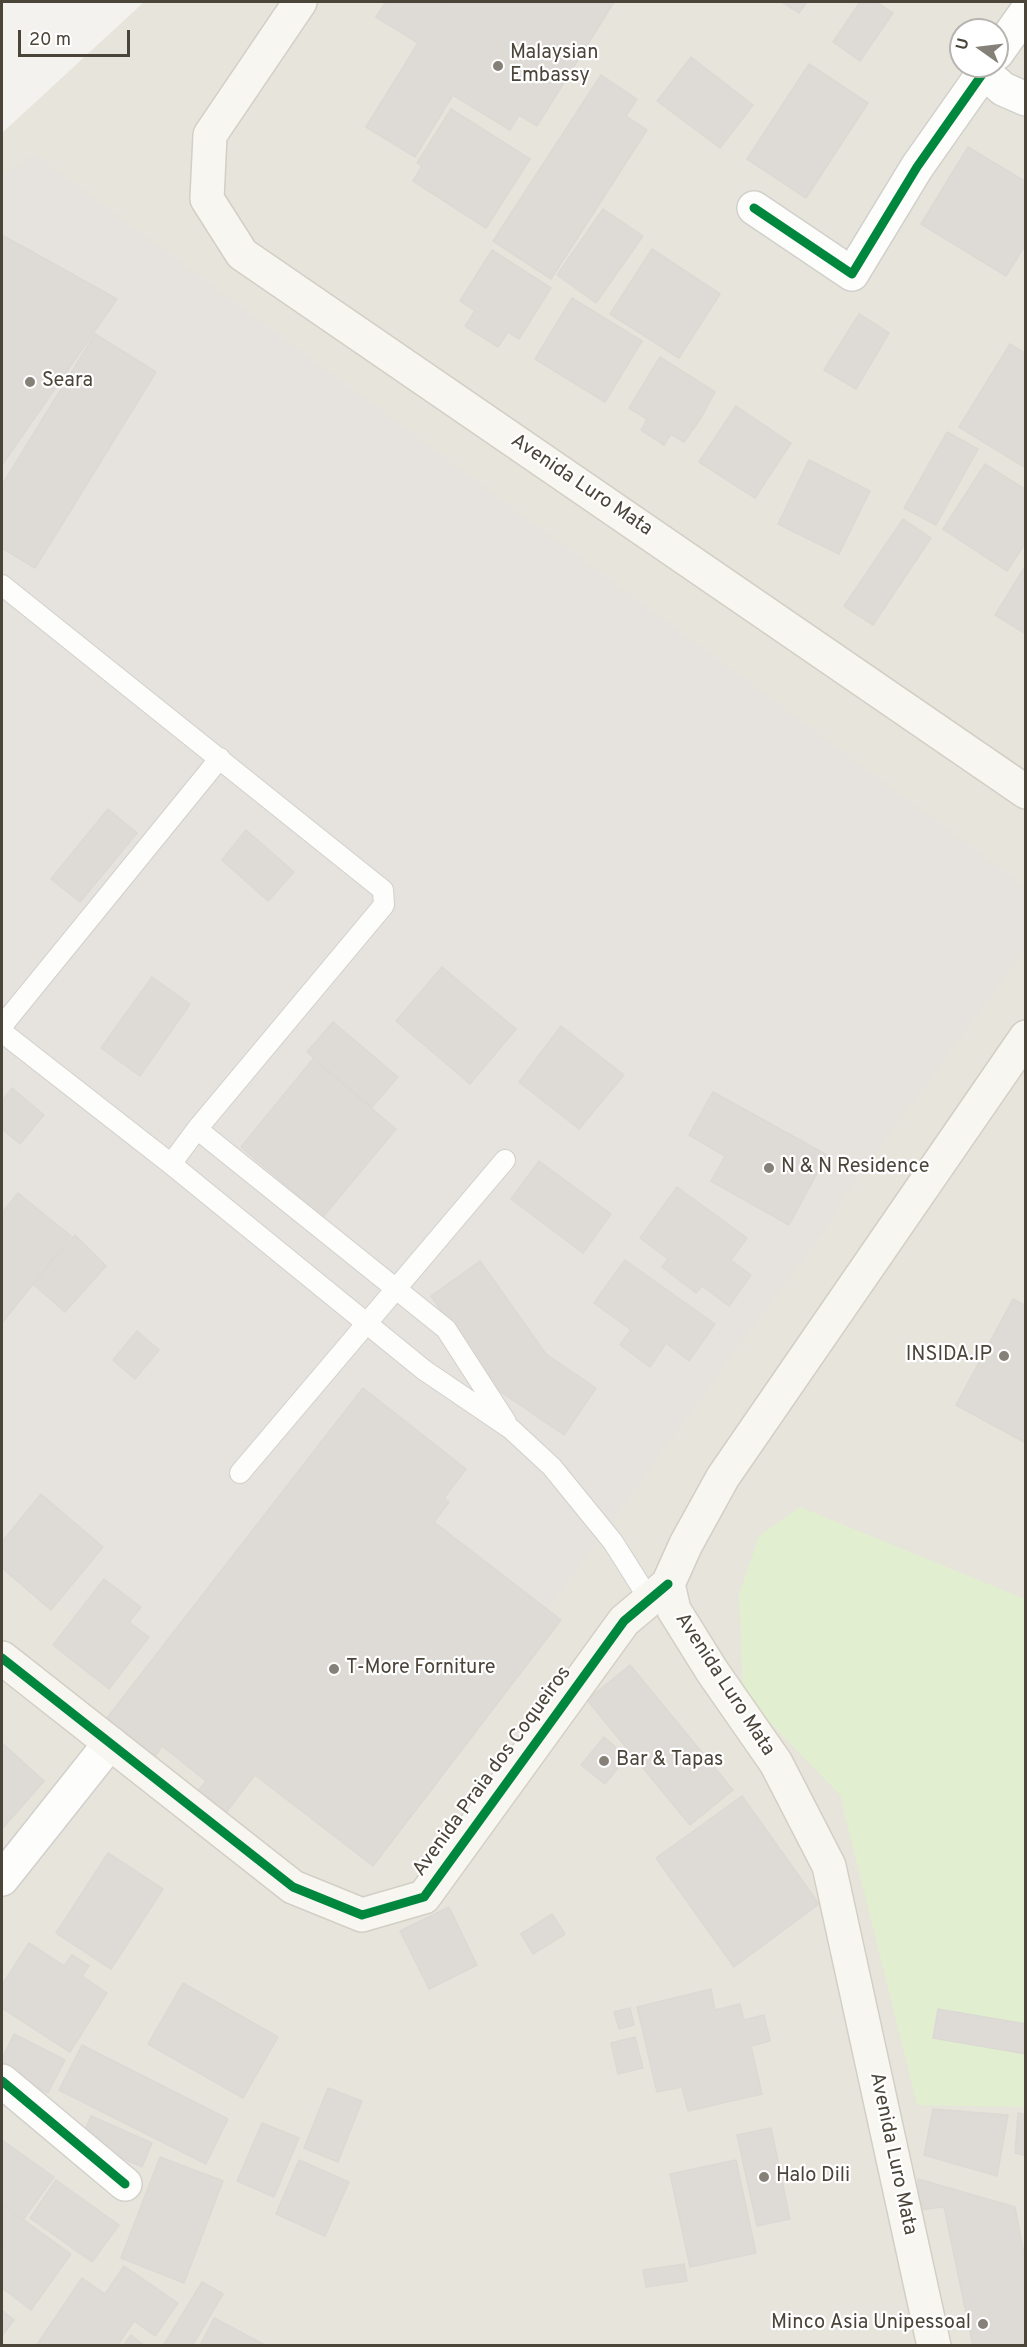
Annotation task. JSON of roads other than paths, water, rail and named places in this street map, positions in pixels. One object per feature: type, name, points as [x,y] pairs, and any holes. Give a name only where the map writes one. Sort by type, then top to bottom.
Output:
[{"type":"main road","name":"Avenida Luro Mata","points":[[300,2],[210,135],[207,199],[242,254],[1026,792]]},
{"type":"main road","points":[[659,1591],[723,1477],[1026,1037]]},
{"type":"main road","name":"Avenida Luro Mata","points":[[659,1591],[776,1763],[829,1866],[934,2346]]},
{"type":"main road","name":"Avenida Praia dos Coqueiros","points":[[2,1658],[293,1887],[362,1915],[424,1898],[624,1622],[659,1591]]},
{"type":"street","points":[[1009,36],[1026,12]]},
{"type":"street","points":[[754,208],[852,274],[917,167],[979,78]]},
{"type":"street","points":[[998,78],[1003,89],[1026,99]]},
{"type":"street","points":[[2,1879],[110,1743]]},
{"type":"street","points":[[2,2081],[125,2184]]},
{"type":"lane","points":[[2,585],[383,891],[384,905],[197,1129],[171,1164]]},
{"type":"lane","points":[[2,1026],[220,758]]},
{"type":"lane","points":[[2,1032],[171,1164],[424,1371],[511,1429],[552,1467],[613,1542],[659,1591]]},
{"type":"lane","points":[[197,1129],[446,1329],[511,1429]]},
{"type":"lane","points":[[240,1473],[505,1160]]},
{"type":"place","name":"Malaysian Embassy","points":[[498,66]]},
{"type":"place","name":"Seara","points":[[30,382]]},
{"type":"place","name":"N & N Residence","points":[[769,1168]]},
{"type":"place","name":"INSIDA.IP","points":[[1004,1356]]},
{"type":"place","name":"T-More Forniture","points":[[334,1669]]},
{"type":"place","name":"Bar & Tapas","points":[[604,1761]]},
{"type":"place","name":"Halo Dili","points":[[764,2177]]},
{"type":"place","name":"Minco Asia Unipessoal","points":[[983,2324]]}]
